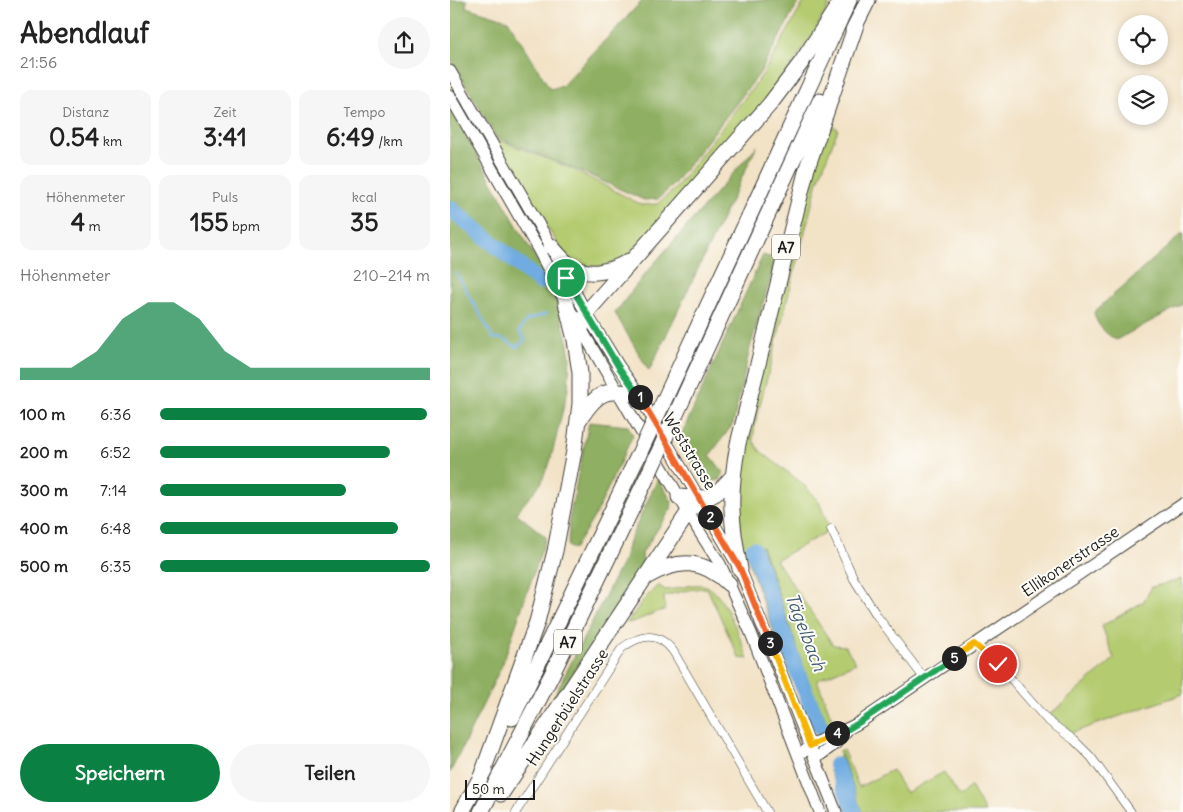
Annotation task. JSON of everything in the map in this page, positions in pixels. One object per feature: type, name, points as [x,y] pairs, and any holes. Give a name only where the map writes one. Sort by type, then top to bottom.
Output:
[{"type":"highway","points":[[582,329],[586,313],[770,104],[806,55],[841,0]]},
{"type":"highway","name":"A7","points":[[462,812],[538,666],[661,407],[849,0]]},
{"type":"highway","name":"A7","points":[[482,812],[552,674],[650,471],[868,0]]},
{"type":"highway","name":"A7","points":[[740,568],[732,527],[731,503],[738,444],[806,168],[857,22]]},
{"type":"highway","points":[[550,246],[569,265],[597,272],[617,268],[629,262],[643,249]]},
{"type":"highway","name":"A7","points":[[481,777],[527,653],[543,602],[558,533],[578,421],[580,386],[579,363],[566,303]]},
{"type":"highway","points":[[618,391],[639,395]]},
{"type":"highway","name":"A7","points":[[578,421],[596,398],[618,391]]},
{"type":"highway","name":"A7","points":[[488,812],[647,577],[688,513],[700,499],[709,498],[718,493],[733,476]]},
{"type":"highway","points":[[679,497],[700,499]]},
{"type":"highway","name":"A7","points":[[647,577],[670,565],[690,563],[712,570],[729,584]]},
{"type":"main road","name":"Weststrasse","points":[[450,72],[550,246],[586,313],[618,366],[639,395],[740,568],[813,744],[836,812]]},
{"type":"main road","name":"Weststrasse","points":[[450,96],[538,249],[566,303],[688,513],[720,564],[762,659],[820,812]]},
{"type":"main road","name":"Ellikonerstrasse","points":[[818,757],[834,739],[922,676],[974,644],[1183,504]]},
{"type":"main road","name":"Ellikonerstrasse","points":[[813,744],[834,739]]},
{"type":"main road","points":[[801,762],[805,751],[813,744]]},
{"type":"street","points":[[831,529],[854,579],[886,630],[922,676]]},
{"type":"street","name":"Hungerbüelstrasse","points":[[516,812],[622,648],[633,640],[644,636],[659,638],[668,644],[673,651],[767,812]]},
{"type":"street","points":[[974,644],[998,664],[1048,720],[1074,740],[1091,758],[1131,812]]},
{"type":"green space","points":[[450,0],[467,0],[466,7],[508,20],[550,89],[562,86],[643,0],[794,0],[798,3],[760,73],[673,185],[658,199],[644,200],[580,171],[496,137],[450,58]]},
{"type":"green space","points":[[805,0],[832,0],[814,32],[778,86],[628,256],[611,264],[597,267],[583,265],[566,258],[494,138],[572,169],[642,205],[657,204],[675,189],[763,74]]},
{"type":"green space","points":[[450,108],[545,275],[556,300],[570,357],[568,389],[550,462],[542,482],[516,513],[546,537],[503,663],[450,773]]},
{"type":"green space","points":[[828,123],[838,129],[818,181],[755,424],[753,440],[760,451],[803,484],[819,502],[830,530],[776,560],[833,645],[845,646],[856,663],[817,680],[834,724],[828,725],[808,680],[762,546],[743,554],[737,519],[742,449],[812,172]]},
{"type":"green space","points":[[757,146],[649,371],[615,313],[644,275]]},
{"type":"green space","points":[[1183,233],[1183,304],[1116,340],[1102,328],[1094,312]]},
{"type":"green space","points":[[763,255],[776,259],[750,348],[733,424],[710,455],[724,473],[720,480],[706,482],[692,465],[694,462],[688,458],[679,440]]},
{"type":"green space","points":[[589,422],[628,426],[633,435],[596,514],[574,549],[568,547],[569,520]]},
{"type":"green space","points":[[658,478],[672,502],[671,509],[642,553],[643,566],[551,706],[549,706],[624,559],[629,542]]},
{"type":"green space","points":[[762,547],[808,680],[827,725],[817,727],[806,706],[787,664],[761,597],[746,553]]},
{"type":"green space","points":[[1182,579],[1183,694],[1071,733],[1048,716],[1114,659],[1102,626],[1143,602],[1152,587]]},
{"type":"green space","points":[[658,585],[665,590],[698,585],[710,588],[717,595],[730,616],[748,659],[739,658],[707,588],[664,596],[665,610],[627,623],[641,603]]},
{"type":"green space","points":[[843,750],[859,787],[892,770],[906,793],[944,772],[960,797],[971,786],[985,812],[861,812],[839,751]]},
{"type":"green space","points":[[841,754],[862,812],[847,812],[830,771],[830,765]]},
{"type":"waterway","name":"Tägelbach","points":[[450,208],[540,282]]},
{"type":"waterway","points":[[456,273],[494,339],[501,338],[517,347],[525,340],[519,331],[527,320],[546,314]]},
{"type":"waterway","name":"Tägelbach","points":[[753,549],[801,682],[821,728]]},
{"type":"waterway","name":"Tägelbach","points":[[836,765],[854,812]]},
{"type":"route","points":[[566,278],[618,366],[639,395],[740,568],[810,746],[833,734],[847,730],[974,644],[998,664]]}]
